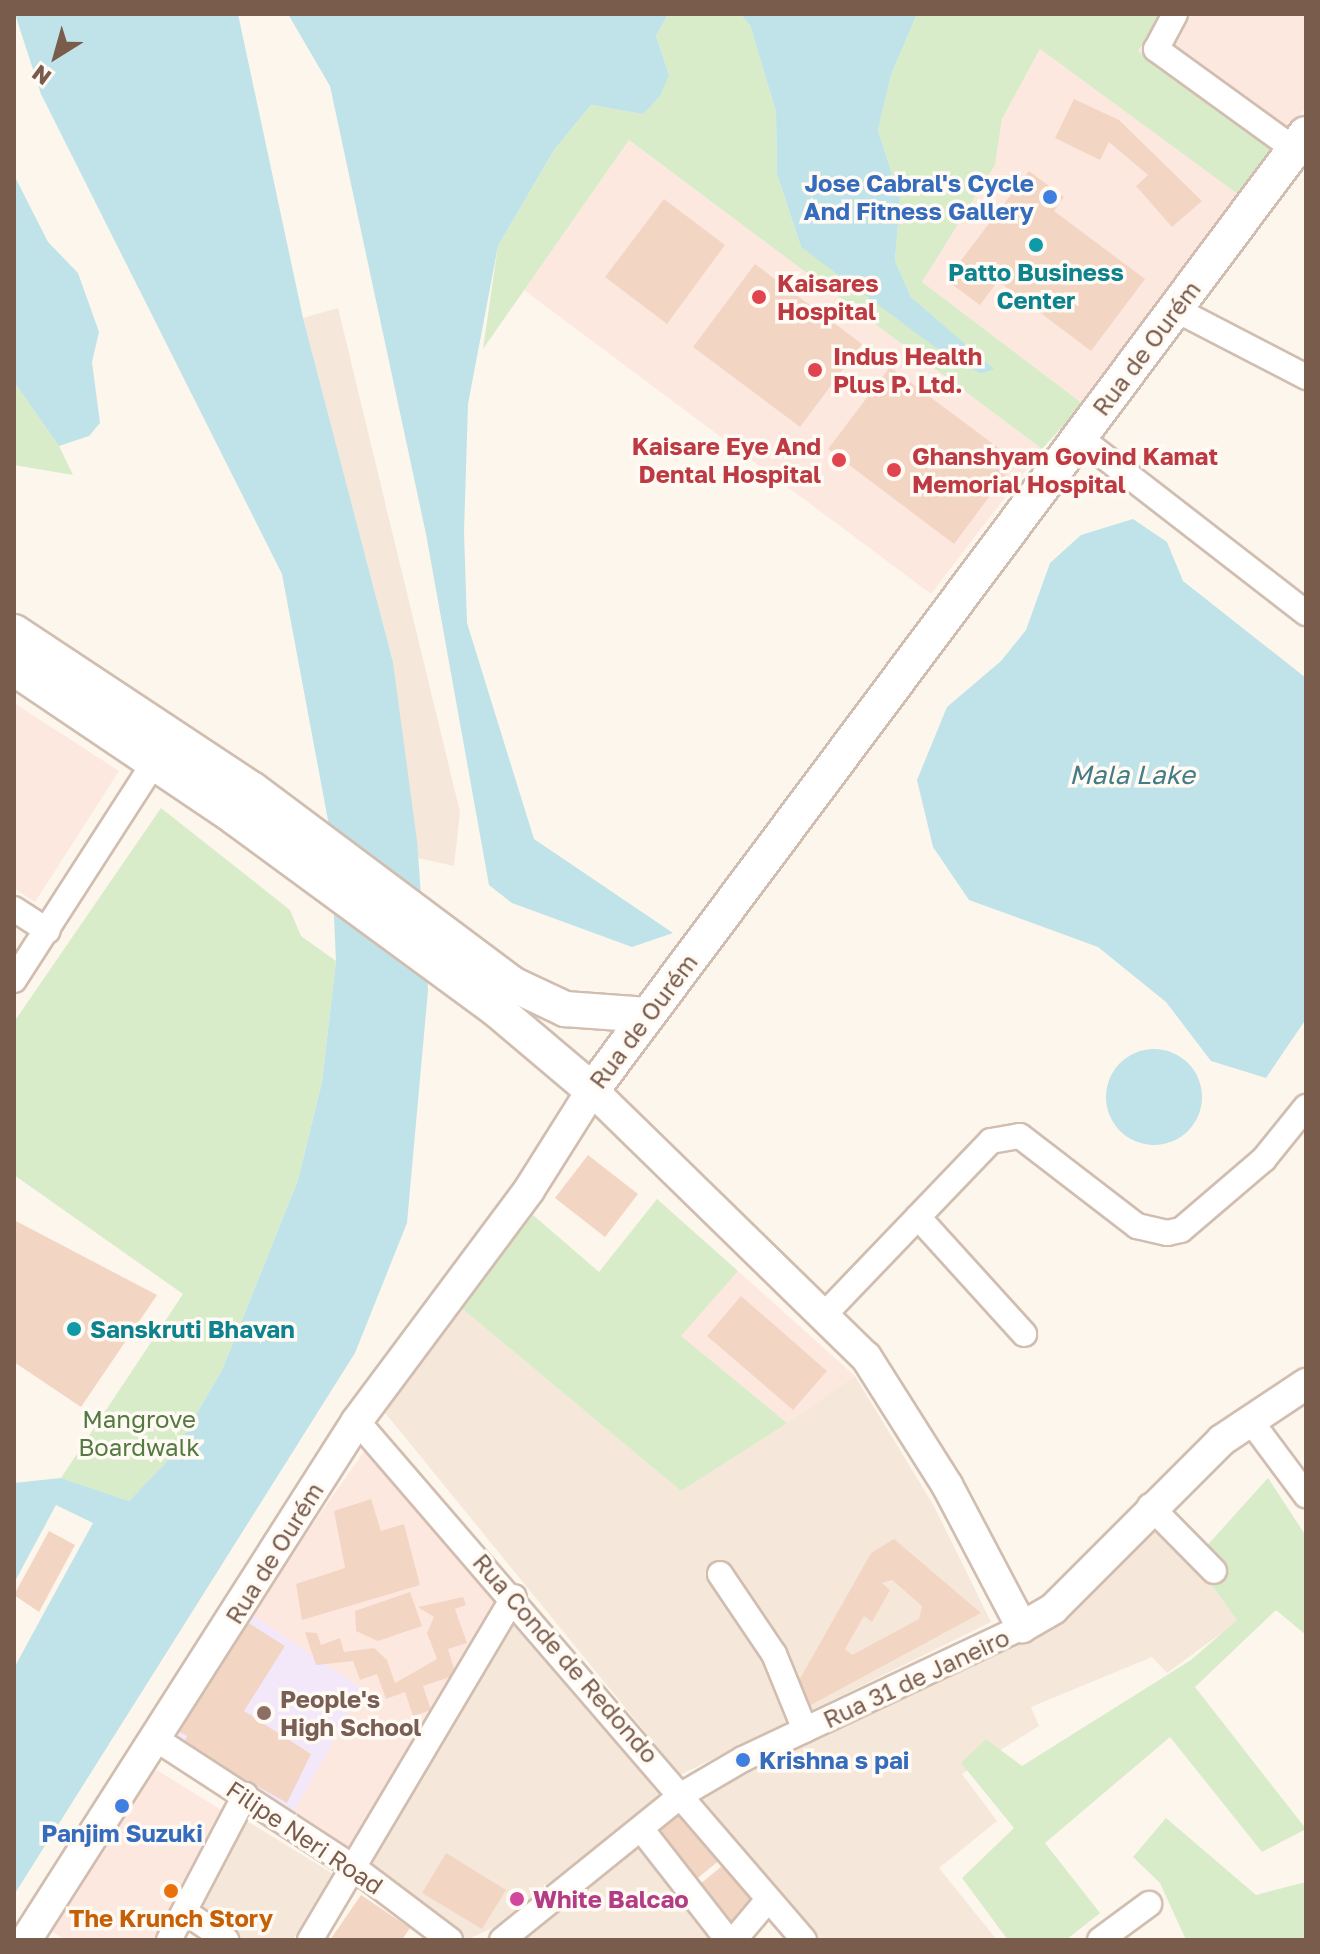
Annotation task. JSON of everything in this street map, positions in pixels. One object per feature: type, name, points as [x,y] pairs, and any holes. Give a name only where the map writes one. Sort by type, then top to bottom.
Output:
[{"type":"main road","name":"Rua de Ourém","points":[[592,1090],[1300,142]]},
{"type":"main road","points":[[14,632],[156,760],[245,804]]},
{"type":"main road","points":[[14,668],[84,695],[245,804],[504,997],[592,1090]]},
{"type":"main road","points":[[504,997],[565,1009],[648,1015]]},
{"type":"street","points":[[1175,14],[1156,49],[1300,142]]},
{"type":"street","points":[[1175,309],[1306,377]]},
{"type":"street","points":[[1079,437],[1306,613]]},
{"type":"street","points":[[14,980],[156,760]]},
{"type":"street","points":[[14,909],[48,931]]},
{"type":"street","points":[[592,1090],[824,1315],[874,1370],[947,1485],[1022,1627]]},
{"type":"street","name":"Rua de Ourém","points":[[37,1936],[156,1739],[357,1421],[529,1190],[592,1090]]},
{"type":"street","points":[[824,1315],[991,1141],[1020,1136],[1137,1226],[1181,1230],[1264,1159],[1306,1107]]},
{"type":"street","points":[[918,1217],[1024,1334]]},
{"type":"street","name":"Rua 31 de Janeiro","points":[[503,1940],[683,1794],[805,1730],[1022,1627],[1053,1609],[1150,1506],[1250,1420],[1306,1384]]},
{"type":"street","points":[[1250,1420],[1306,1495]]},
{"type":"street","name":"Rua Conde de Redondo","points":[[357,1421],[514,1597],[683,1794],[767,1901],[804,1940]]},
{"type":"street","points":[[1150,1506],[1214,1571]]},
{"type":"street","points":[[720,1574],[774,1654],[805,1730]]},
{"type":"street","points":[[310,1940],[356,1869],[514,1597]]},
{"type":"street","name":"Filipe Neri Road","points":[[156,1739],[356,1869],[450,1940]]},
{"type":"street","points":[[169,1940],[245,1795]]},
{"type":"street","points":[[642,1830],[731,1940],[767,1901]]},
{"type":"street","points":[[1100,1940],[1149,1904]]},
{"type":"street","points":[[185,1912],[226,1940]]},
{"type":"shaded area","points":[[1164,14],[1306,14],[1306,106],[1275,150],[1138,51]]},
{"type":"shaded area","points":[[1040,49],[1239,195],[1083,404],[922,282],[995,165],[1002,119]]},
{"type":"shaded area","points":[[629,140],[1042,449],[931,594],[524,290]]},
{"type":"shaded area","points":[[338,308],[460,812],[454,866],[418,858],[393,662],[303,318]]},
{"type":"shaded area","points":[[14,703],[119,771],[35,902],[14,888]]},
{"type":"shaded area","points":[[738,1271],[855,1376],[787,1423],[680,1336]]},
{"type":"shaded area","points":[[459,1306],[681,1491],[855,1376],[934,1506],[991,1622],[680,1775],[382,1409]]},
{"type":"shaded area","points":[[365,1450],[496,1598],[346,1855],[290,1819],[250,1613]]},
{"type":"shaded area","points":[[1152,1517],[1246,1615],[1167,1673],[1152,1657],[1031,1707],[1039,1726],[962,1774],[997,1821],[939,1868],[997,1940],[817,1940],[698,1795],[799,1738],[979,1654]]},
{"type":"shaded area","points":[[519,1612],[663,1792],[526,1912],[467,1940],[362,1869]]},
{"type":"shaded area","name":"People's High School","points":[[250,1613],[362,1689],[290,1819],[163,1736]]},
{"type":"shaded area","points":[[152,1767],[223,1811],[157,1940],[65,1940],[50,1930]]},
{"type":"shaded area","points":[[242,1818],[335,1875],[293,1940],[243,1940],[195,1907]]},
{"type":"shaded area","points":[[640,1839],[717,1940],[524,1940],[544,1918]]},
{"type":"green space","points":[[668,14],[740,14],[750,25],[776,112],[777,174],[801,247],[981,374],[993,369],[911,297],[895,261],[900,199],[878,130],[891,75],[917,14],[1164,14],[1138,51],[1275,150],[1239,195],[1040,49],[1002,119],[995,165],[922,282],[1083,404],[1042,449],[629,140],[483,349],[498,246],[554,150],[591,105],[643,114],[669,75],[656,36]]},
{"type":"green space","points":[[14,382],[59,446],[73,475],[14,465]]},
{"type":"green space","name":"Mangrove Boardwalk","points":[[161,808],[290,910],[301,936],[336,961],[322,1082],[298,1180],[222,1370],[172,1456],[129,1501],[61,1478],[183,1294],[14,1175],[14,1022]]},
{"type":"green space","points":[[657,1199],[738,1271],[681,1336],[787,1423],[681,1491],[459,1306],[533,1215],[599,1272]]},
{"type":"green space","points":[[1268,1478],[1306,1536],[1306,1635],[1276,1610],[1195,1687],[1306,1829],[1262,1852],[1170,1737],[1045,1843],[1100,1913],[1066,1940],[1008,1940],[962,1878],[1014,1828],[961,1763],[986,1739],[1022,1766],[1191,1660],[1237,1620],[1194,1560]]},
{"type":"green space","points":[[1166,1818],[1256,1895],[1306,1882],[1306,1940],[1186,1940],[1160,1883],[1133,1857]]},
{"type":"water","points":[[15,14],[238,14],[303,318],[393,662],[417,841],[428,990],[407,1223],[355,1353],[14,1895],[14,1668],[93,1523],[56,1505],[14,1583],[14,1483],[61,1478],[129,1501],[172,1456],[222,1370],[298,1180],[322,1082],[336,961],[330,831],[282,574],[41,94]]},
{"type":"water","points":[[288,14],[668,14],[656,36],[669,75],[660,96],[643,114],[591,105],[554,150],[498,246],[468,404],[464,532],[467,623],[534,839],[673,933],[632,947],[512,903],[489,885],[426,534],[330,86]]},
{"type":"water","points":[[740,14],[917,14],[891,75],[878,130],[900,199],[895,261],[911,297],[994,369],[981,374],[932,345],[801,247],[777,174],[776,112],[750,25]]},
{"type":"water","points":[[14,175],[48,242],[78,273],[99,332],[92,362],[100,423],[89,436],[59,446],[14,382]]},
{"type":"water","name":"Mala Lake","points":[[1133,519],[1167,542],[1183,581],[1306,678],[1306,1019],[1266,1078],[1211,1061],[1166,1002],[1098,947],[969,900],[933,847],[917,780],[947,707],[1001,661],[1026,630],[1050,563],[1081,535]]},
{"type":"water","points":[[1154,1049],[1172,1053],[1188,1063],[1198,1079],[1202,1097],[1198,1115],[1188,1131],[1172,1141],[1154,1145],[1136,1141],[1120,1131],[1110,1115],[1106,1097],[1110,1079],[1120,1063],[1136,1053]]},
{"type":"building","points":[[1074,99],[1119,120],[1202,201],[1172,227],[1136,186],[1148,175],[1109,142],[1100,160],[1055,138]]},
{"type":"building","name":"Patto Business Center","points":[[1029,171],[1064,197],[1054,211],[1145,279],[1091,351],[998,281],[980,305],[946,280]]},
{"type":"building","points":[[664,199],[725,245],[667,324],[605,277]]},
{"type":"building","points":[[755,264],[862,344],[800,427],[693,347]]},
{"type":"building","points":[[890,367],[1016,461],[954,544],[828,449]]},
{"type":"building","points":[[588,1155],[638,1194],[605,1237],[555,1198]]},
{"type":"building","name":"Sanskruti Bhavan","points":[[14,1220],[157,1295],[81,1407],[14,1362]]},
{"type":"building","points":[[741,1296],[827,1371],[793,1410],[707,1336]]},
{"type":"building","points":[[371,1499],[381,1531],[404,1524],[420,1585],[302,1620],[296,1584],[345,1568],[334,1511]]},
{"type":"building","points":[[49,1531],[75,1545],[39,1612],[14,1595]]},
{"type":"building","points":[[894,1539],[981,1613],[809,1706],[797,1684],[871,1553]],"holes":[[[892,1580],[922,1606],[919,1619],[852,1655],[845,1649],[864,1616],[872,1622],[890,1590],[882,1583]]]},
{"type":"building","points":[[410,1592],[422,1626],[378,1641],[356,1631],[355,1611]]},
{"type":"building","points":[[463,1597],[466,1605],[455,1609],[467,1643],[448,1649],[456,1675],[423,1686],[431,1710],[413,1716],[405,1692],[386,1699],[377,1674],[360,1680],[353,1661],[316,1665],[305,1632],[317,1633],[321,1645],[340,1638],[344,1652],[374,1648],[387,1660],[395,1683],[437,1659],[427,1633],[434,1617],[418,1607]]},
{"type":"building","points":[[242,1619],[285,1646],[244,1711],[311,1754],[287,1803],[183,1744],[187,1736],[172,1727]]},
{"type":"building","points":[[680,1807],[721,1859],[694,1881],[652,1830]]},
{"type":"building","points":[[446,1853],[506,1890],[482,1929],[422,1893]]},
{"type":"building","points":[[727,1862],[756,1897],[733,1925],[700,1884]]},
{"type":"building","points":[[361,1895],[410,1928],[402,1940],[330,1940]]},
{"type":"place","name":"Jose Cabral's Cycle And Fitness Gallery","points":[[1050,197]]},
{"type":"place","name":"Patto Business Center","points":[[1036,245]]},
{"type":"place","name":"Kaisares Hospital","points":[[759,297]]},
{"type":"place","name":"Indus Health Plus P. Ltd.","points":[[815,370]]},
{"type":"place","name":"Kaisare Eye And Dental Hospital","points":[[839,460]]},
{"type":"place","name":"Ghanshyam Govind Kamat Memorial Hospital","points":[[894,470]]},
{"type":"place","name":"Sanskruti Bhavan","points":[[74,1329]]},
{"type":"place","name":"People's High School","points":[[264,1713]]},
{"type":"place","name":"Krishna s pai","points":[[743,1760]]},
{"type":"place","name":"Panjim Suzuki","points":[[122,1806]]},
{"type":"place","name":"The Krunch Story","points":[[171,1891]]},
{"type":"place","name":"White Balcao","points":[[517,1899]]}]
